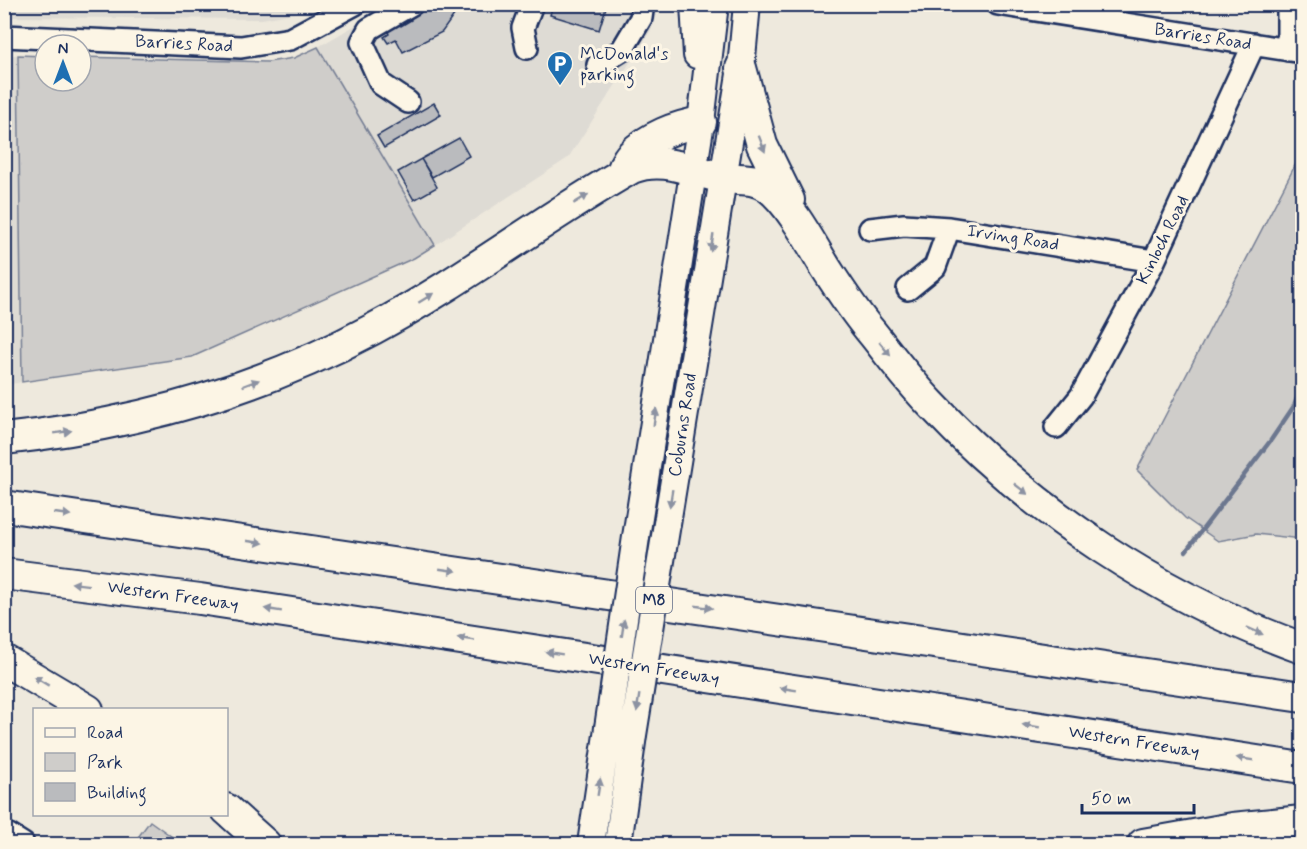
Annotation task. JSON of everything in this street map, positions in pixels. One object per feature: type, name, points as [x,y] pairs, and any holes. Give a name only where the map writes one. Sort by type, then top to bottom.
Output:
[{"type":"highway","points":[[741,68],[762,145],[804,231],[844,295],[894,362],[931,404],[1010,480],[1065,523],[1110,554],[1210,609],[1263,634],[1302,648]]},
{"type":"highway","points":[[620,175],[629,156],[649,141],[685,125],[701,122]]},
{"type":"highway","points":[[4,439],[88,428],[162,411],[235,389],[298,364],[374,328],[422,301],[632,168],[652,163],[678,165],[722,178],[749,179],[769,188],[804,231]]},
{"type":"highway","name":"M8","points":[[4,506],[1302,697]]},
{"type":"highway","name":"Western Freeway","points":[[4,574],[224,603],[1302,768]]},
{"type":"highway","points":[[4,660],[85,708]]},
{"type":"highway","points":[[228,811],[265,844]]},
{"type":"highway","points":[[1143,844],[1233,828],[1302,821]]},
{"type":"main road","points":[[694,4],[697,56],[707,80]]},
{"type":"main road","name":"Coburns Road","points":[[591,844],[701,122],[715,4]]},
{"type":"main road","name":"Coburns Road","points":[[618,844],[633,735],[741,68],[747,4]]},
{"type":"street","name":"Barries Road","points":[[4,36],[241,47],[290,39],[355,4]]},
{"type":"street","points":[[408,102],[381,84],[362,42],[369,29],[412,4]]},
{"type":"street","points":[[527,48],[523,28],[532,4]]},
{"type":"street","points":[[598,65],[622,50],[641,18],[643,4]]},
{"type":"street","name":"Barries Road","points":[[998,4],[1295,51]]},
{"type":"street","points":[[1288,4],[1295,51]]},
{"type":"street","name":"Kinloch Road","points":[[1056,427],[1081,396],[1154,261],[1254,44]]},
{"type":"street","name":"Irving Road","points":[[870,229],[904,225],[949,228],[1154,261]]},
{"type":"street","points":[[908,290],[935,267],[949,228]]},
{"type":"street","points":[[4,832],[22,844]]},
{"type":"shaded area","points":[[5,4],[311,5],[295,13],[262,19],[5,17]]},
{"type":"shaded area","points":[[390,5],[660,5],[651,30],[568,158],[435,245],[318,47]]},
{"type":"shaded area","points":[[5,55],[18,55],[22,382],[5,385]]},
{"type":"green space","points":[[318,47],[435,245],[414,258],[192,357],[22,382],[18,55],[33,56],[33,93],[93,93],[93,57],[268,62],[294,58]]},
{"type":"green space","points":[[1302,152],[1302,539],[1256,534],[1218,541],[1185,518],[1137,470]]},
{"type":"green space","points":[[150,821],[182,844],[133,844]]},
{"type":"building","points":[[436,4],[462,4],[442,32],[403,52],[396,39],[388,43],[384,37],[389,34],[385,25],[396,18],[401,26],[411,20],[406,13],[420,6],[423,11]]},
{"type":"building","points":[[553,4],[607,4],[599,30],[550,15]]},
{"type":"building","points":[[434,103],[441,115],[384,148],[377,136]]},
{"type":"building","points":[[459,138],[469,156],[432,177],[421,159]]},
{"type":"building","points":[[421,159],[437,187],[414,200],[398,172]]},
{"type":"waterway","points":[[1186,551],[1271,440],[1294,406],[1302,385]]},
{"type":"place","name":"McDonald's parking","points":[[560,87]]}]
